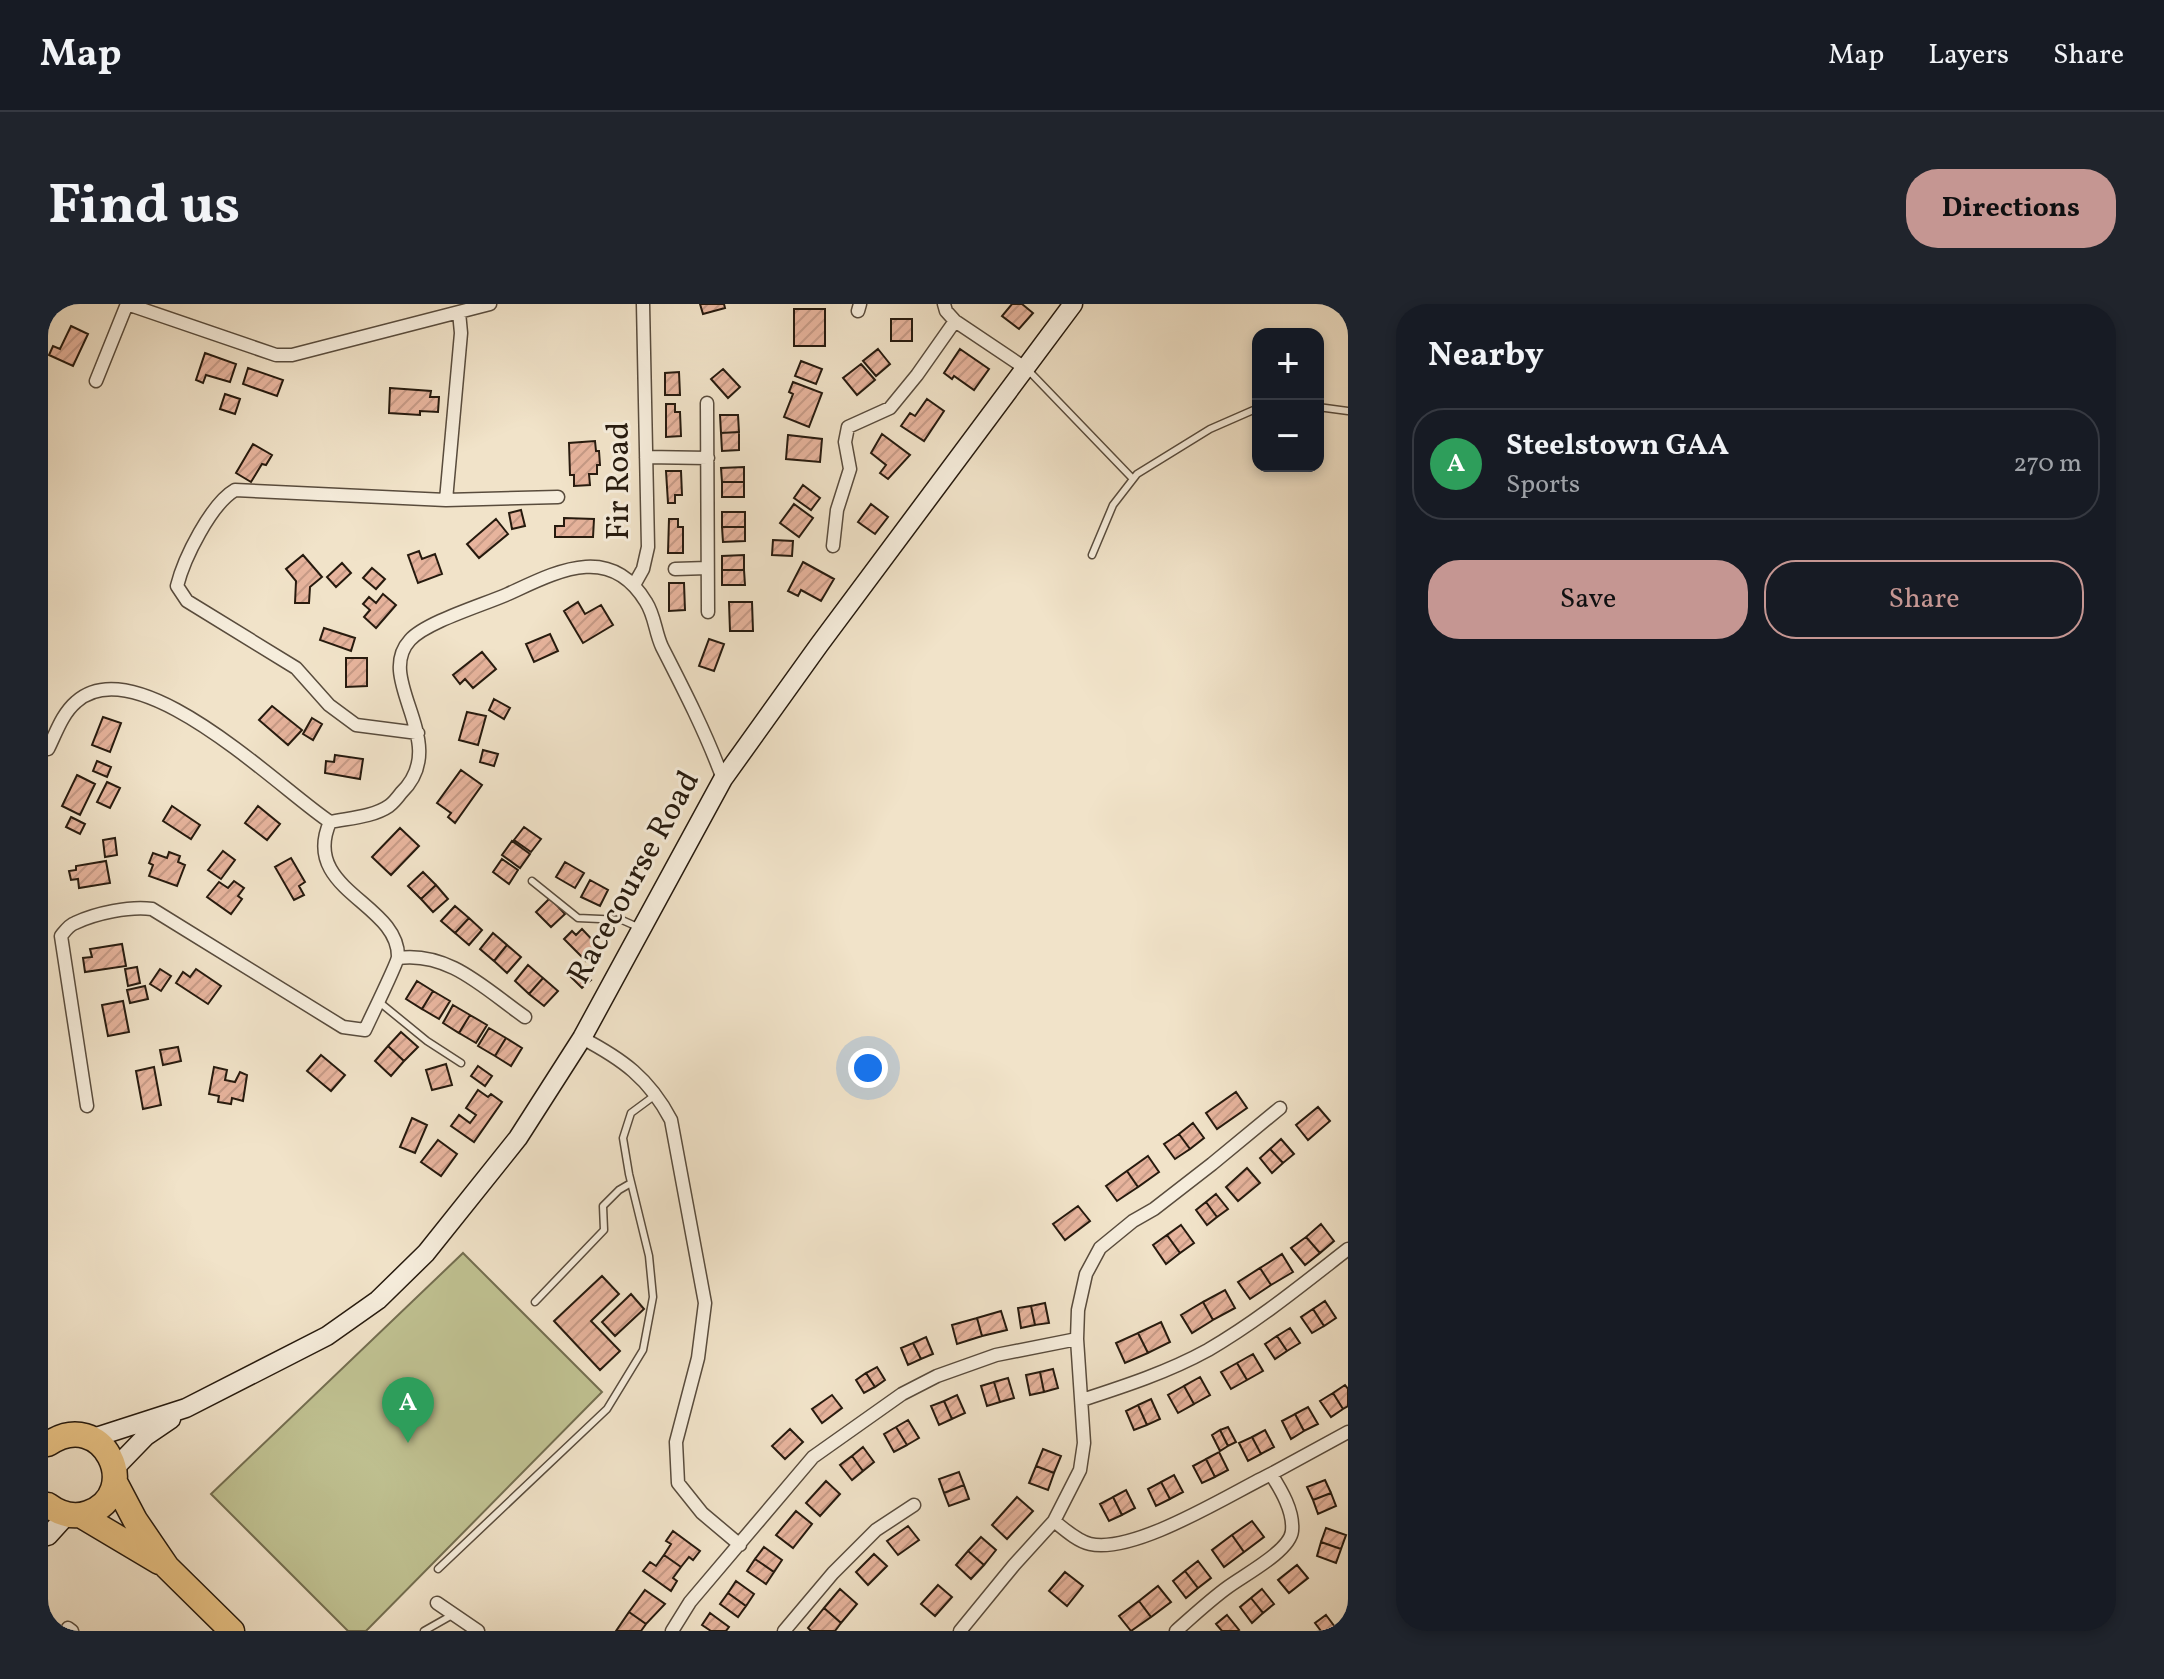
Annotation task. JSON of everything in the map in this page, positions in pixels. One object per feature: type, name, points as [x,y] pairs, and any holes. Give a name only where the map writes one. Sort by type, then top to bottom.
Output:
[{"type":"highway","points":[[55,1436],[93,1438],[111,1456],[115,1475],[135,1520],[167,1567],[232,1631]]},
{"type":"highway","points":[[65,1512],[92,1511],[103,1504],[111,1494],[115,1475]]},
{"type":"highway","points":[[65,1512],[167,1567]]},
{"type":"street","points":[[96,381],[127,304],[276,355],[292,355],[490,304]]},
{"type":"street","name":"Fir Road","points":[[643,304],[648,547],[643,569],[634,585],[655,618],[661,644],[675,668],[723,779]]},
{"type":"street","name":"Racecourse Road","points":[[115,1475],[146,1436],[186,1408],[327,1336],[378,1300],[426,1253],[518,1138],[582,1038],[723,779],[1073,304]]},
{"type":"street","points":[[941,305],[955,321],[1025,368]]},
{"type":"street","points":[[446,500],[461,333],[459,312]]},
{"type":"street","points":[[833,546],[837,510],[850,469],[845,442],[848,427],[890,408],[955,321]]},
{"type":"street","points":[[707,403],[708,612]]},
{"type":"street","points":[[646,457],[708,458]]},
{"type":"street","points":[[418,733],[356,725],[329,705],[296,668],[187,601],[177,586],[182,568],[222,498],[235,490],[446,500],[558,497]]},
{"type":"street","points":[[48,749],[66,713],[78,699],[99,691],[119,690],[173,707],[225,739],[330,822],[363,816],[388,806],[410,785],[421,750],[404,693],[401,662],[408,641],[432,626],[573,566],[598,566],[620,574],[634,585]]},
{"type":"street","points":[[675,569],[707,568]]},
{"type":"street","points":[[87,1106],[61,936],[72,924],[142,908],[152,909],[343,1027],[365,1030],[398,958],[394,941],[385,925],[338,880],[329,867],[324,851],[325,834],[330,822]]},
{"type":"street","points":[[398,958],[414,956],[447,963],[525,1017]]},
{"type":"street","points":[[582,1038],[631,1068],[657,1094],[671,1120],[705,1303],[698,1358],[676,1442],[678,1483],[702,1513],[740,1545]]},
{"type":"street","points":[[960,1631],[1054,1521],[1080,1470],[1084,1443],[1078,1310],[1086,1274],[1100,1248],[1212,1164],[1280,1108]]},
{"type":"street","points":[[1082,1400],[1152,1377],[1208,1350],[1273,1307],[1348,1249]]},
{"type":"street","points":[[672,1631],[690,1602],[813,1457],[902,1394],[937,1376],[996,1355],[1077,1339]]},
{"type":"street","name":"Racecourse Road","points":[[93,1438],[186,1408]]},
{"type":"street","points":[[1054,1521],[1086,1544],[1109,1546],[1150,1535],[1348,1432]]},
{"type":"street","points":[[1176,1631],[1226,1588],[1285,1545],[1292,1534],[1291,1516],[1271,1474]]},
{"type":"street","points":[[784,1631],[833,1573],[876,1530],[914,1505]]},
{"type":"street","points":[[48,1536],[65,1512]]},
{"type":"street","points":[[437,1603],[478,1631]]},
{"type":"lane","points":[[1025,368],[1133,479]]},
{"type":"lane","points":[[1324,408],[1348,411]]},
{"type":"lane","points":[[1092,555],[1113,505],[1137,474],[1210,429],[1252,411]]},
{"type":"lane","points":[[532,881],[578,918],[622,920],[640,928]]},
{"type":"lane","points":[[378,1001],[427,1041],[461,1063]]},
{"type":"lane","points":[[438,1569],[607,1409],[643,1350],[653,1297],[649,1256],[623,1138],[631,1113],[657,1094]]},
{"type":"lane","points":[[535,1302],[604,1230],[603,1206],[631,1183]]},
{"type":"lane","points":[[424,1631],[454,1614]]},
{"type":"green space","points":[[463,1253],[602,1392],[366,1631],[348,1631],[211,1494]]},
{"type":"building","points":[[700,304],[724,304],[725,308],[703,314]]},
{"type":"building","points":[[1012,304],[1022,304],[1033,313],[1019,329],[1002,316]]},
{"type":"building","points":[[794,309],[825,309],[825,346],[794,346]]},
{"type":"building","points":[[891,319],[912,319],[912,341],[891,341]]},
{"type":"building","points":[[71,326],[88,334],[73,366],[49,355],[53,346],[60,349]]},
{"type":"building","points":[[878,349],[890,364],[876,376],[863,361]]},
{"type":"building","points":[[960,349],[989,369],[974,390],[944,373]]},
{"type":"building","points":[[205,353],[236,364],[230,382],[206,375],[203,383],[196,380]]},
{"type":"building","points":[[801,361],[822,369],[816,384],[795,376]]},
{"type":"building","points":[[861,364],[875,380],[857,395],[843,378]]},
{"type":"building","points":[[248,368],[283,380],[277,396],[243,384]]},
{"type":"building","points":[[723,369],[740,387],[728,398],[711,379]]},
{"type":"building","points":[[679,372],[680,395],[665,395],[665,373]]},
{"type":"building","points":[[793,382],[822,393],[809,427],[784,417],[793,394],[789,392]]},
{"type":"building","points":[[390,388],[431,391],[430,397],[439,397],[438,412],[420,411],[420,415],[389,413]]},
{"type":"building","points":[[225,394],[240,399],[235,414],[220,409]]},
{"type":"building","points":[[927,399],[944,411],[924,441],[901,426],[910,413],[915,416]]},
{"type":"building","points":[[666,404],[675,404],[675,412],[680,412],[681,436],[666,437]]},
{"type":"building","points":[[720,415],[738,415],[739,432],[721,433]]},
{"type":"building","points":[[739,432],[739,450],[722,451],[721,433]]},
{"type":"building","points":[[882,434],[910,455],[888,479],[880,473],[886,465],[871,453]]},
{"type":"building","points":[[788,435],[822,439],[820,462],[786,459]]},
{"type":"building","points":[[595,441],[600,465],[597,465],[597,474],[589,474],[590,485],[574,486],[574,475],[570,475],[569,443]]},
{"type":"building","points":[[253,444],[272,455],[251,482],[236,473]]},
{"type":"building","points":[[744,467],[744,482],[722,482],[721,468]]},
{"type":"building","points":[[666,471],[681,471],[682,495],[675,495],[675,503],[668,503]]},
{"type":"building","points":[[722,482],[744,482],[744,497],[722,497]]},
{"type":"building","points":[[803,485],[820,498],[811,510],[794,498]]},
{"type":"building","points":[[794,504],[813,518],[799,537],[780,523]]},
{"type":"building","points":[[871,504],[888,517],[875,534],[858,522]]},
{"type":"building","points":[[521,510],[525,526],[512,529],[509,513]]},
{"type":"building","points":[[722,512],[745,512],[745,527],[722,527]]},
{"type":"building","points":[[564,518],[594,519],[593,537],[555,537],[555,526],[564,526]]},
{"type":"building","points":[[496,519],[508,534],[479,558],[467,544]]},
{"type":"building","points":[[669,519],[678,519],[678,527],[683,527],[683,553],[668,553]]},
{"type":"building","points":[[722,527],[745,527],[745,541],[723,542]]},
{"type":"building","points":[[773,540],[793,541],[792,556],[772,555]]},
{"type":"building","points":[[419,551],[422,559],[435,554],[442,574],[418,583],[408,555]]},
{"type":"building","points":[[303,555],[322,577],[310,587],[309,603],[295,603],[296,581],[286,569]]},
{"type":"building","points":[[744,555],[744,570],[722,570],[722,556]]},
{"type":"building","points":[[803,562],[834,579],[821,601],[801,590],[798,596],[788,591]]},
{"type":"building","points":[[342,563],[351,573],[336,587],[327,577]]},
{"type":"building","points":[[372,568],[385,579],[376,589],[363,578]]},
{"type":"building","points":[[722,570],[744,570],[745,585],[722,585]]},
{"type":"building","points":[[669,583],[684,583],[685,610],[669,611]]},
{"type":"building","points":[[383,594],[396,605],[376,628],[364,617],[370,610],[363,604],[369,597],[376,603]]},
{"type":"building","points":[[578,602],[585,614],[601,605],[613,625],[583,643],[564,611]]},
{"type":"building","points":[[729,602],[752,602],[753,631],[730,631]]},
{"type":"building","points":[[324,628],[355,638],[351,651],[320,640]]},
{"type":"building","points":[[550,634],[558,651],[534,662],[526,644]]},
{"type":"building","points":[[709,639],[724,644],[714,671],[699,666]]},
{"type":"building","points":[[482,652],[496,669],[473,688],[465,679],[460,684],[453,675]]},
{"type":"building","points":[[346,658],[367,658],[367,686],[346,687]]},
{"type":"building","points":[[494,699],[510,708],[504,719],[489,710]]},
{"type":"building","points":[[272,706],[302,730],[288,745],[259,720]]},
{"type":"building","points":[[467,712],[486,716],[478,745],[459,740]]},
{"type":"building","points":[[103,717],[121,723],[110,752],[92,745]]},
{"type":"building","points":[[312,718],[322,724],[313,740],[303,734]]},
{"type":"building","points":[[483,750],[498,754],[494,766],[480,762]]},
{"type":"building","points":[[335,755],[363,759],[360,779],[325,773],[326,761],[334,762]]},
{"type":"building","points":[[97,761],[111,767],[107,777],[93,771]]},
{"type":"building","points":[[461,770],[482,785],[455,823],[448,817],[451,813],[437,803]]},
{"type":"building","points":[[77,775],[95,784],[80,815],[62,806]]},
{"type":"building","points":[[107,782],[120,788],[110,808],[97,802]]},
{"type":"building","points":[[172,806],[200,825],[191,839],[163,821]]},
{"type":"building","points":[[258,806],[280,824],[267,840],[245,823]]},
{"type":"building","points":[[71,817],[85,824],[80,834],[66,827]]},
{"type":"building","points":[[524,827],[541,839],[531,852],[514,840]]},
{"type":"building","points":[[400,828],[419,846],[391,875],[372,857]]},
{"type":"building","points":[[115,838],[117,855],[105,857],[103,840]]},
{"type":"building","points":[[512,841],[530,854],[520,868],[502,855]]},
{"type":"building","points":[[223,851],[235,860],[221,879],[208,870]]},
{"type":"building","points":[[169,852],[180,856],[178,862],[185,865],[177,886],[149,876],[153,853],[167,858]]},
{"type":"building","points":[[291,858],[305,882],[299,886],[304,895],[294,900],[275,867]]},
{"type":"building","points":[[502,859],[518,870],[509,884],[493,872]]},
{"type":"building","points":[[106,861],[110,883],[79,888],[78,879],[71,880],[69,871],[76,870],[76,866]]},
{"type":"building","points":[[565,862],[584,873],[575,888],[556,877]]},
{"type":"building","points":[[423,872],[436,885],[421,899],[408,886]]},
{"type":"building","points":[[590,880],[608,890],[600,906],[581,897]]},
{"type":"building","points":[[234,881],[244,888],[238,896],[242,899],[231,914],[207,897],[219,882],[228,888]]},
{"type":"building","points":[[436,885],[448,899],[433,912],[421,899]]},
{"type":"building","points":[[550,898],[565,914],[551,927],[536,912]]},
{"type":"building","points":[[455,906],[469,918],[455,933],[441,921]]},
{"type":"building","points":[[469,918],[482,930],[469,945],[455,933]]},
{"type":"building","points":[[582,929],[600,948],[586,961],[564,939],[572,931],[576,935]]},
{"type":"building","points":[[493,933],[507,945],[494,961],[480,949]]},
{"type":"building","points":[[122,944],[126,966],[85,972],[83,958],[92,957],[90,949]]},
{"type":"building","points":[[507,945],[521,957],[507,973],[494,961]]},
{"type":"building","points":[[528,965],[543,978],[529,994],[515,981]]},
{"type":"building","points":[[137,967],[140,983],[128,986],[125,969]]},
{"type":"building","points":[[160,969],[171,976],[161,991],[150,984]]},
{"type":"building","points":[[196,969],[221,986],[208,1004],[176,983],[183,972],[190,977]]},
{"type":"building","points":[[580,969],[591,980],[582,988],[571,977]]},
{"type":"building","points":[[543,978],[558,991],[544,1006],[529,994]]},
{"type":"building","points":[[417,981],[433,991],[422,1009],[406,999]]},
{"type":"building","points":[[145,986],[148,999],[130,1003],[127,990]]},
{"type":"building","points":[[433,991],[450,1001],[439,1019],[422,1009]]},
{"type":"building","points":[[123,1001],[129,1032],[108,1036],[102,1005]]},
{"type":"building","points":[[453,1005],[470,1015],[459,1033],[443,1023]]},
{"type":"building","points":[[470,1015],[487,1025],[476,1043],[459,1033]]},
{"type":"building","points":[[489,1028],[506,1038],[495,1056],[478,1046]]},
{"type":"building","points":[[401,1032],[418,1047],[404,1061],[388,1046]]},
{"type":"building","points":[[506,1038],[522,1048],[511,1066],[495,1056]]},
{"type":"building","points":[[388,1046],[404,1061],[391,1076],[375,1061]]},
{"type":"building","points":[[178,1047],[181,1061],[163,1065],[160,1050]]},
{"type":"building","points":[[321,1055],[345,1075],[331,1091],[307,1071]]},
{"type":"building","points":[[446,1064],[452,1085],[432,1090],[426,1070]]},
{"type":"building","points":[[478,1066],[492,1076],[485,1086],[471,1076]]},
{"type":"building","points":[[154,1067],[161,1105],[143,1109],[136,1071]]},
{"type":"building","points":[[214,1067],[227,1070],[225,1080],[235,1082],[240,1072],[247,1075],[243,1101],[232,1098],[231,1104],[218,1102],[219,1096],[209,1094]]},
{"type":"building","points":[[478,1090],[502,1102],[474,1142],[451,1126],[459,1115],[470,1123],[476,1115],[466,1108]]},
{"type":"building","points":[[1236,1092],[1247,1108],[1217,1129],[1206,1113]]},
{"type":"building","points":[[1318,1107],[1330,1121],[1308,1140],[1296,1125]]},
{"type":"building","points":[[412,1118],[427,1125],[415,1153],[400,1147]]},
{"type":"building","points":[[1193,1123],[1204,1138],[1190,1149],[1179,1134]]},
{"type":"building","points":[[1179,1134],[1190,1149],[1175,1159],[1164,1144]]},
{"type":"building","points":[[1281,1139],[1294,1154],[1283,1163],[1270,1149]]},
{"type":"building","points":[[438,1140],[457,1154],[441,1176],[421,1162]]},
{"type":"building","points":[[1270,1149],[1283,1163],[1272,1173],[1260,1158]]},
{"type":"building","points":[[1148,1156],[1159,1172],[1138,1187],[1127,1171]]},
{"type":"building","points":[[1247,1168],[1260,1183],[1238,1201],[1226,1187]]},
{"type":"building","points":[[1127,1171],[1138,1187],[1117,1201],[1106,1186]]},
{"type":"building","points":[[1216,1194],[1228,1209],[1217,1217],[1206,1202]]},
{"type":"building","points":[[1206,1202],[1217,1217],[1207,1225],[1196,1210]]},
{"type":"building","points":[[1078,1206],[1090,1221],[1065,1240],[1053,1224]]},
{"type":"building","points":[[1321,1224],[1334,1241],[1320,1253],[1306,1237]]},
{"type":"building","points":[[1181,1225],[1194,1243],[1180,1253],[1167,1235]]},
{"type":"building","points":[[1167,1235],[1180,1253],[1166,1264],[1153,1245]]},
{"type":"building","points":[[1306,1237],[1320,1253],[1305,1265],[1291,1248]]},
{"type":"building","points":[[1282,1254],[1293,1272],[1271,1285],[1260,1268]]},
{"type":"building","points":[[1260,1268],[1271,1285],[1250,1299],[1238,1282]]},
{"type":"building","points":[[602,1276],[619,1294],[591,1321],[620,1351],[600,1370],[554,1321]]},
{"type":"building","points":[[1225,1290],[1235,1308],[1213,1320],[1203,1302]]},
{"type":"building","points":[[631,1294],[644,1309],[615,1336],[602,1322]]},
{"type":"building","points":[[1325,1301],[1336,1318],[1324,1326],[1313,1309]]},
{"type":"building","points":[[1203,1302],[1213,1320],[1192,1333],[1181,1315]]},
{"type":"building","points":[[1045,1303],[1049,1323],[1035,1325],[1031,1306]]},
{"type":"building","points":[[1031,1306],[1035,1325],[1021,1328],[1018,1308]]},
{"type":"building","points":[[1313,1309],[1324,1326],[1312,1333],[1301,1317]]},
{"type":"building","points":[[1001,1311],[1007,1330],[982,1336],[977,1318]]},
{"type":"building","points":[[977,1318],[982,1336],[957,1344],[952,1325]]},
{"type":"building","points":[[1161,1322],[1170,1342],[1148,1353],[1138,1333]]},
{"type":"building","points":[[1290,1328],[1300,1343],[1287,1351],[1277,1336]]},
{"type":"building","points":[[1138,1333],[1148,1353],[1125,1363],[1116,1343]]},
{"type":"building","points":[[1277,1336],[1287,1351],[1275,1359],[1265,1344]]},
{"type":"building","points":[[926,1337],[933,1354],[921,1359],[913,1343]]},
{"type":"building","points":[[913,1343],[921,1359],[908,1365],[901,1348]]},
{"type":"building","points":[[1253,1354],[1263,1371],[1247,1380],[1237,1363]]},
{"type":"building","points":[[1237,1363],[1247,1380],[1231,1389],[1221,1372]]},
{"type":"building","points":[[877,1367],[885,1380],[875,1387],[866,1373]]},
{"type":"building","points":[[1053,1369],[1058,1388],[1044,1392],[1040,1372]]},
{"type":"building","points":[[1040,1372],[1044,1392],[1030,1395],[1026,1375]]},
{"type":"building","points":[[866,1373],[875,1387],[864,1393],[856,1380]]},
{"type":"building","points":[[1200,1377],[1210,1395],[1194,1404],[1184,1386]]},
{"type":"building","points":[[1008,1378],[1014,1398],[1000,1402],[994,1382]]},
{"type":"building","points":[[994,1382],[1000,1402],[987,1406],[981,1386]]},
{"type":"building","points":[[1345,1385],[1348,1389],[1348,1406],[1343,1409],[1333,1393]]},
{"type":"building","points":[[1184,1386],[1194,1404],[1178,1413],[1168,1395]]},
{"type":"building","points":[[1333,1393],[1343,1409],[1331,1417],[1320,1401]]},
{"type":"building","points":[[832,1395],[842,1408],[822,1423],[812,1409]]},
{"type":"building","points":[[957,1395],[965,1413],[952,1419],[944,1401]]},
{"type":"building","points":[[1151,1399],[1160,1419],[1147,1425],[1138,1405]]},
{"type":"building","points":[[944,1401],[952,1419],[939,1425],[931,1406]]},
{"type":"building","points":[[1138,1405],[1147,1425],[1134,1430],[1126,1411]]},
{"type":"building","points":[[1308,1407],[1318,1424],[1304,1431],[1295,1414]]},
{"type":"building","points":[[1295,1414],[1304,1431],[1291,1439],[1282,1421]]},
{"type":"building","points":[[908,1420],[919,1438],[907,1445],[896,1427]]},
{"type":"building","points":[[896,1427],[907,1445],[894,1452],[884,1434]]},
{"type":"building","points":[[1228,1427],[1236,1442],[1228,1446],[1220,1430]]},
{"type":"building","points":[[790,1429],[803,1442],[785,1459],[772,1446]]},
{"type":"building","points":[[1220,1430],[1228,1446],[1220,1451],[1212,1435]]},
{"type":"building","points":[[1265,1430],[1274,1447],[1261,1454],[1252,1437]]},
{"type":"building","points":[[1252,1437],[1261,1454],[1248,1461],[1239,1443]]},
{"type":"building","points":[[863,1447],[874,1462],[863,1471],[852,1456]]},
{"type":"building","points":[[1043,1449],[1061,1456],[1054,1473],[1036,1466]]},
{"type":"building","points":[[1219,1452],[1228,1470],[1215,1477],[1206,1459]]},
{"type":"building","points":[[852,1456],[863,1471],[852,1480],[840,1465]]},
{"type":"building","points":[[1206,1459],[1215,1477],[1202,1483],[1193,1466]]},
{"type":"building","points":[[1036,1466],[1054,1473],[1048,1490],[1029,1483]]},
{"type":"building","points":[[959,1472],[964,1485],[944,1493],[939,1479]]},
{"type":"building","points":[[1174,1475],[1183,1492],[1170,1499],[1161,1482]]},
{"type":"building","points":[[1325,1480],[1331,1493],[1313,1500],[1307,1487]]},
{"type":"building","points":[[826,1481],[840,1494],[820,1516],[806,1503]]},
{"type":"building","points":[[1161,1482],[1170,1499],[1156,1506],[1148,1489]]},
{"type":"building","points":[[964,1485],[969,1499],[949,1506],[944,1493]]},
{"type":"building","points":[[1126,1490],[1135,1508],[1122,1515],[1113,1497]]},
{"type":"building","points":[[1331,1493],[1336,1506],[1318,1514],[1313,1500]]},
{"type":"building","points":[[1017,1497],[1033,1511],[1007,1539],[992,1525]]},
{"type":"building","points":[[1113,1497],[1122,1515],[1109,1521],[1100,1504]]},
{"type":"building","points":[[796,1511],[812,1524],[793,1548],[776,1535]]},
{"type":"building","points":[[1252,1521],[1264,1537],[1244,1552],[1232,1535]]},
{"type":"building","points":[[908,1526],[919,1540],[898,1555],[887,1541]]},
{"type":"building","points":[[1326,1528],[1346,1535],[1341,1549],[1321,1542]]},
{"type":"building","points":[[673,1531],[700,1551],[693,1560],[689,1557],[681,1567],[664,1555],[671,1544],[666,1541]]},
{"type":"building","points":[[1232,1535],[1244,1552],[1224,1567],[1212,1550]]},
{"type":"building","points":[[981,1537],[996,1550],[984,1565],[968,1551]]},
{"type":"building","points":[[1321,1542],[1341,1549],[1336,1563],[1317,1556]]},
{"type":"building","points":[[764,1547],[782,1560],[774,1572],[755,1559]]},
{"type":"building","points":[[968,1551],[984,1565],[971,1579],[956,1565]]},
{"type":"building","points":[[874,1554],[887,1566],[868,1585],[856,1572]]},
{"type":"building","points":[[664,1555],[681,1567],[673,1578],[677,1581],[671,1591],[643,1571],[650,1562],[656,1566]]},
{"type":"building","points":[[755,1559],[774,1572],[766,1584],[747,1571]]},
{"type":"building","points":[[1198,1561],[1211,1578],[1198,1588],[1185,1571]]},
{"type":"building","points":[[1297,1565],[1308,1578],[1289,1593],[1278,1580]]},
{"type":"building","points":[[1185,1571],[1198,1588],[1186,1598],[1173,1581]]},
{"type":"building","points":[[1065,1572],[1083,1586],[1067,1606],[1049,1591]]},
{"type":"building","points":[[736,1581],[754,1594],[746,1606],[728,1593]]},
{"type":"building","points":[[938,1585],[952,1597],[935,1616],[921,1604]]},
{"type":"building","points":[[1158,1586],[1171,1602],[1151,1617],[1139,1601]]},
{"type":"building","points":[[840,1589],[857,1604],[841,1623],[824,1608]]},
{"type":"building","points":[[1262,1589],[1274,1604],[1263,1613],[1251,1598]]},
{"type":"building","points":[[645,1590],[665,1604],[646,1624],[629,1612]]},
{"type":"building","points":[[728,1593],[746,1606],[738,1617],[720,1604]]},
{"type":"building","points":[[1251,1598],[1263,1613],[1252,1623],[1240,1607]]},
{"type":"building","points":[[1139,1601],[1151,1617],[1131,1631],[1119,1616]]},
{"type":"building","points":[[824,1608],[841,1623],[835,1631],[811,1631],[808,1628]]},
{"type":"building","points":[[629,1612],[646,1624],[641,1631],[616,1631]]},
{"type":"building","points":[[710,1613],[729,1627],[726,1631],[711,1631],[702,1625]]},
{"type":"building","points":[[1227,1615],[1239,1630],[1222,1631],[1216,1624]]},
{"type":"building","points":[[1326,1615],[1338,1631],[1321,1631],[1315,1623]]},
{"type":"place","name":"Steelstown GAA","points":[[408,1443]]}]
